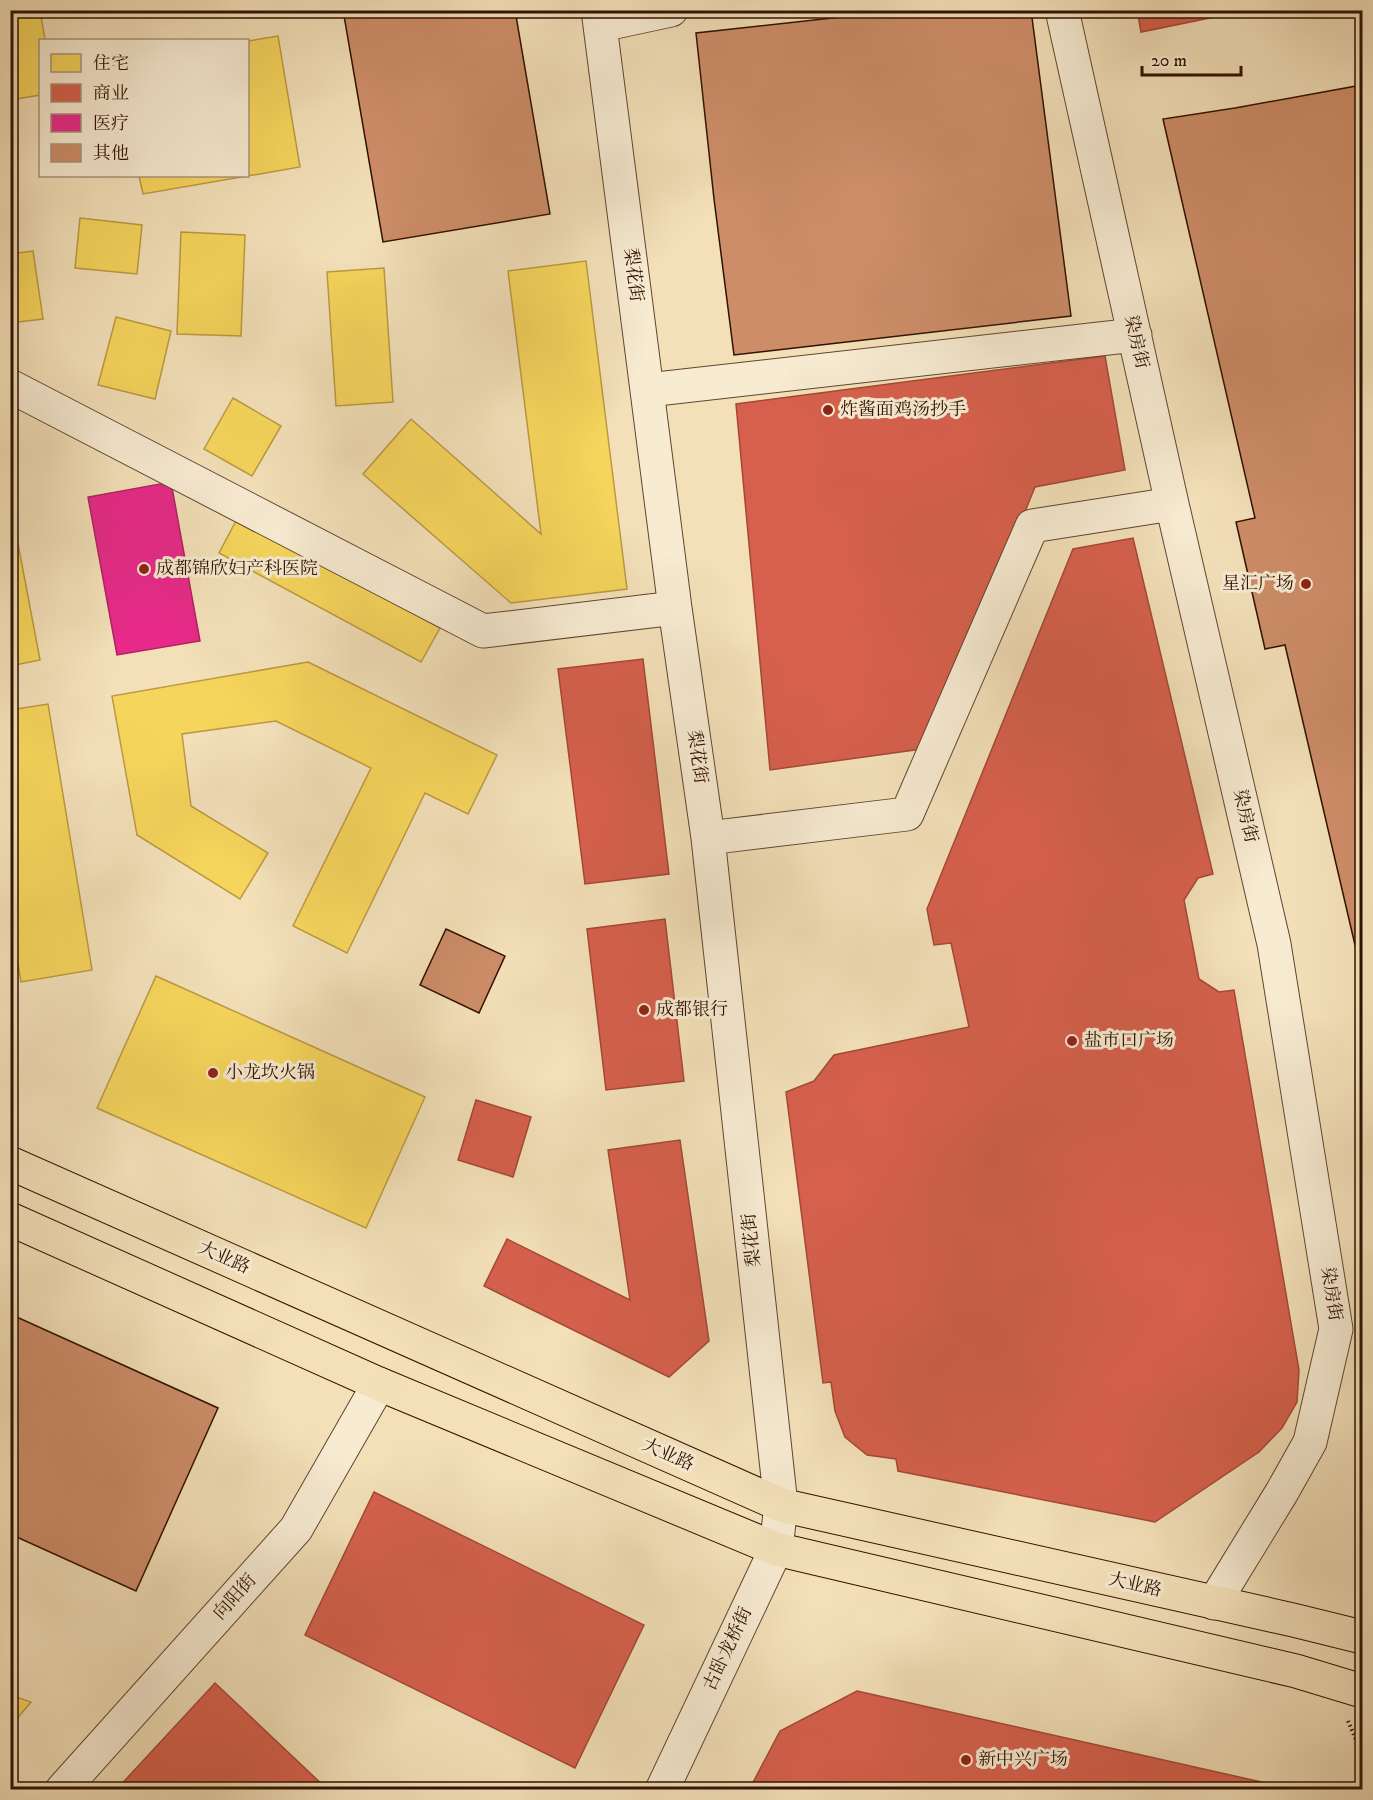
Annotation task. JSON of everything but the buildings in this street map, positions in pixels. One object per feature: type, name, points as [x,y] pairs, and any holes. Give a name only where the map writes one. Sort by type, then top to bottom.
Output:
[{"type":"main road","name":"大业路","points":[[10,1163],[781,1505],[1362,1637]]},
{"type":"main road","points":[[10,1219],[379,1384],[776,1549],[1296,1671],[1362,1691]]},
{"type":"street","points":[[600,18],[671,10]]},
{"type":"street","name":"染房街","points":[[1062,10],[1172,504],[1274,944],[1336,1329],[1310,1442],[1214,1603]]},
{"type":"street","name":"梨花街","points":[[600,18],[675,608],[708,838],[781,1505]]},
{"type":"street","points":[[648,390],[1135,335]]},
{"type":"street","points":[[10,386],[483,630],[675,608]]},
{"type":"street","points":[[708,838],[907,814],[1032,526],[1172,504]]},
{"type":"street","name":"向阳街","points":[[62,1790],[296,1529],[379,1384]]},
{"type":"street","name":"古卧龙桥街","points":[[662,1790],[776,1549],[781,1505]]},
{"type":"place","name":"炸酱面鸡汤抄手","points":[[828,410]]},
{"type":"place","name":"成都锦欣妇产科医院","points":[[144,569]]},
{"type":"place","name":"星汇广场","points":[[1306,584]]},
{"type":"place","name":"成都银行","points":[[644,1010]]},
{"type":"place","name":"盐市口广场","points":[[1072,1041]]},
{"type":"place","name":"小龙坎火锅","points":[[213,1073]]},
{"type":"place","name":"新中兴广场","points":[[966,1760]]}]
